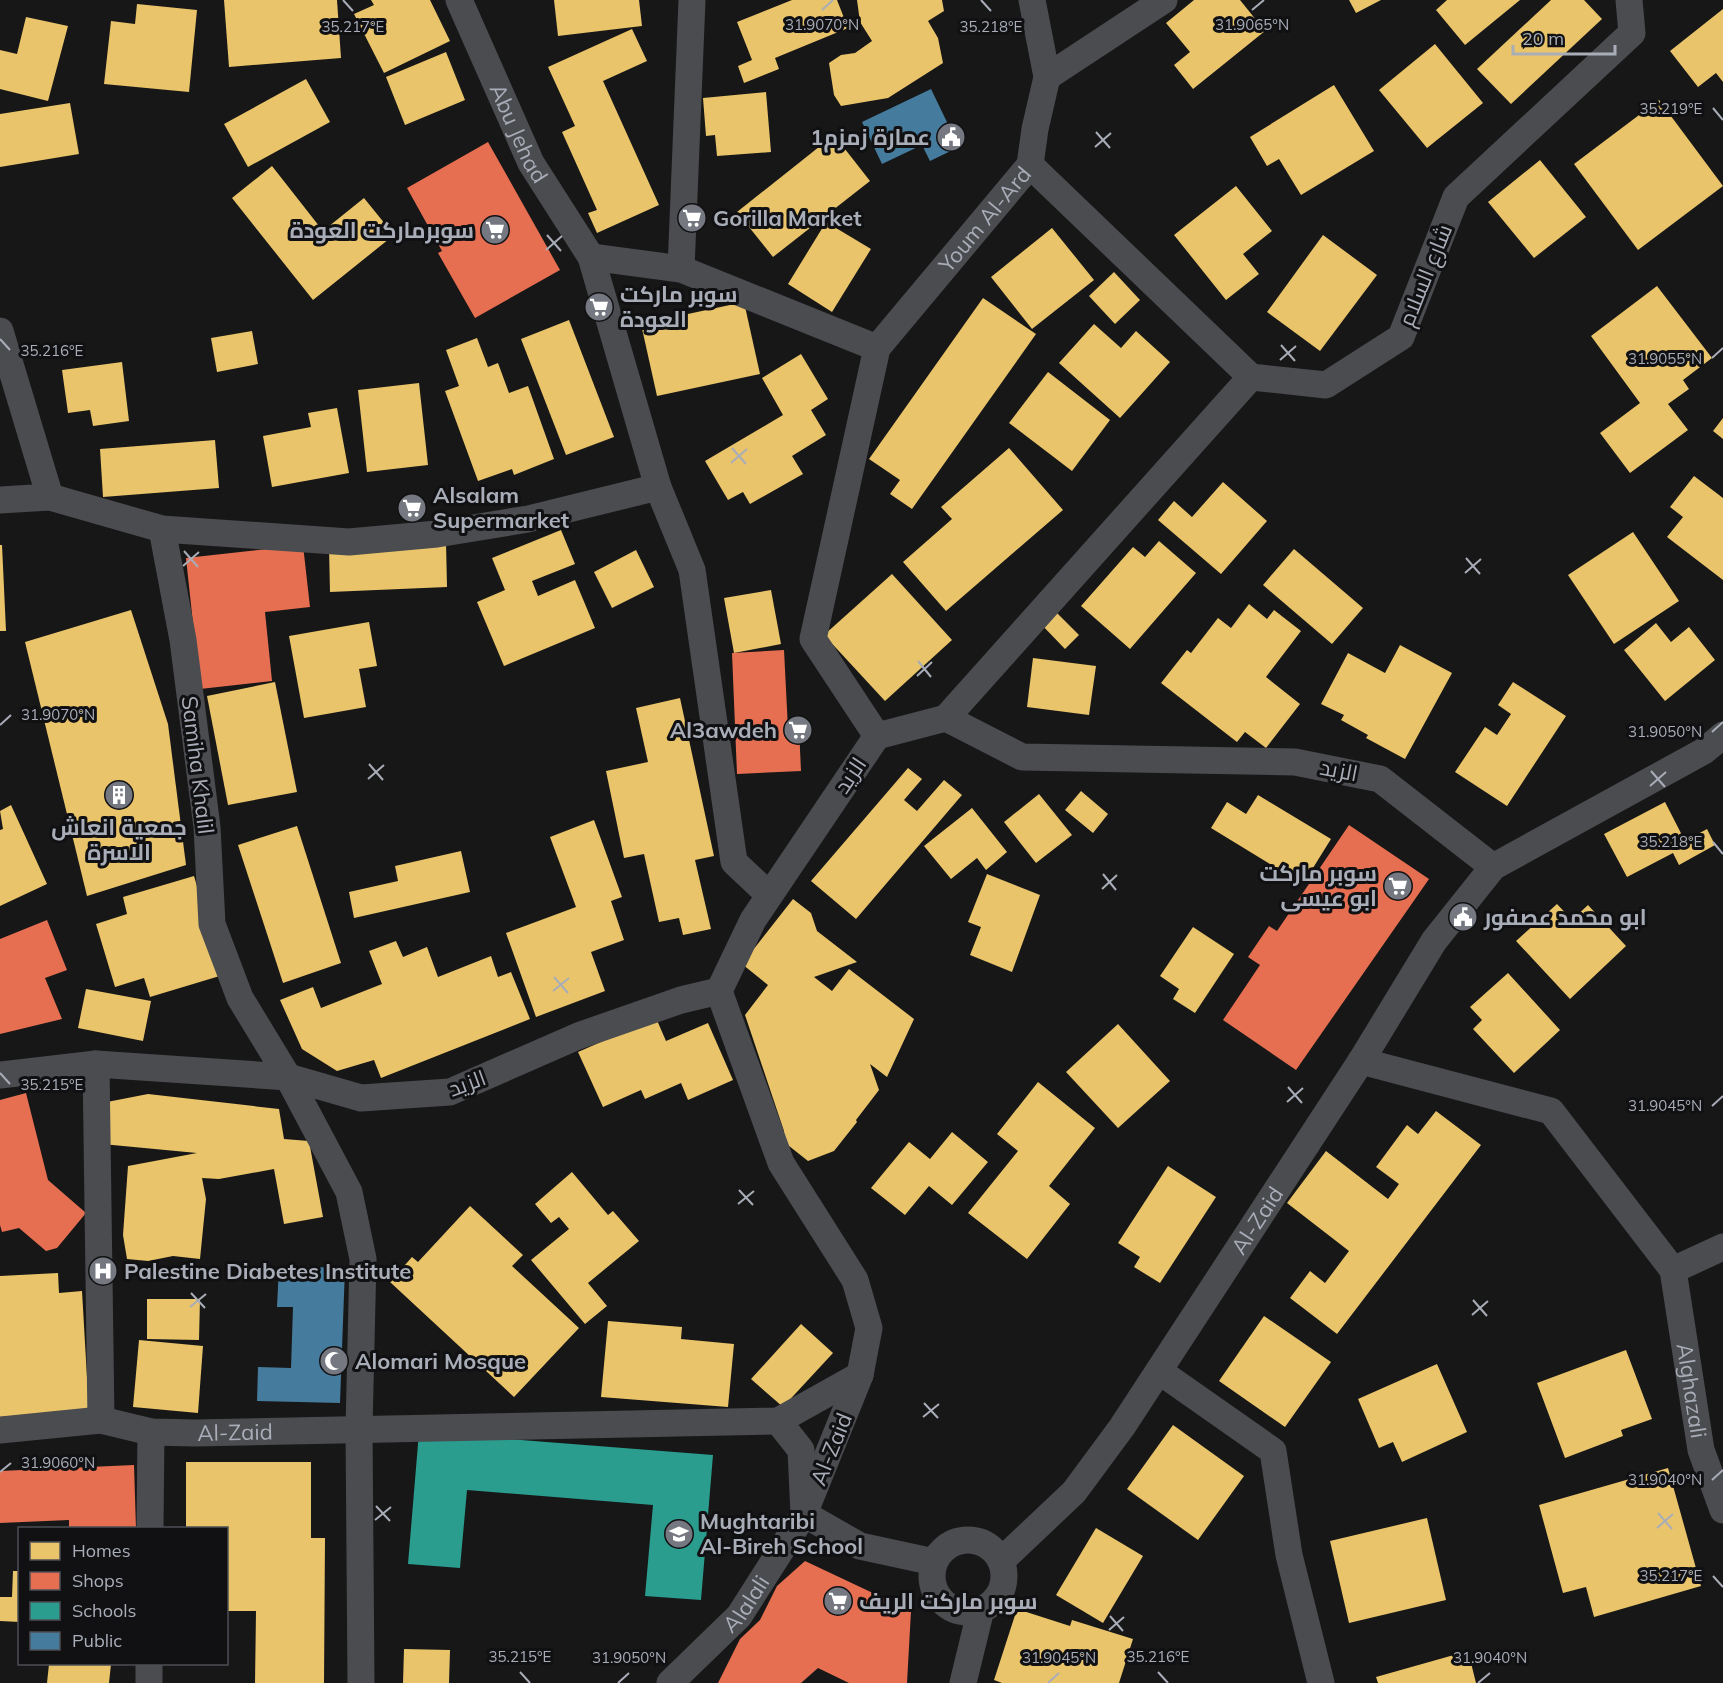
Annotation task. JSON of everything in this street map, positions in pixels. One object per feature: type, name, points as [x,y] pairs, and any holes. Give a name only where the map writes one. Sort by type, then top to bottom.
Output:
[{"type":"street","name":"Abu Jehad","points":[[459,0],[531,163],[591,257],[658,487],[692,570],[734,862],[769,895]]},
{"type":"street","points":[[681,269],[692,0]]},
{"type":"street","name":"Youm Al-Ard","points":[[878,348],[1030,165],[1035,129],[1047,77],[1032,0]]},
{"type":"street","points":[[1047,77],[1164,0]]},
{"type":"street","name":"شارع السلام","points":[[1251,377],[1326,385],[1401,337],[1456,197],[1632,33],[1629,0]]},
{"type":"street","points":[[946,718],[1251,377],[1030,165]]},
{"type":"street","points":[[591,257],[681,269],[878,348],[813,639],[877,736]]},
{"type":"street","points":[[0,331],[50,497]]},
{"type":"street","points":[[0,500],[50,497],[162,529],[349,542],[437,534],[528,519],[658,487]]},
{"type":"street","name":"Samiha Khalil","points":[[162,529],[183,640],[207,827],[212,924],[240,998],[288,1077]]},
{"type":"street","name":"الزيد","points":[[0,1074],[96,1064],[288,1077],[361,1098],[450,1092],[578,1036],[681,1000],[719,991],[753,920],[877,736],[946,718],[1022,757],[1295,762],[1380,779],[1493,867]]},
{"type":"street","points":[[1493,867],[1704,751],[1723,735]]},
{"type":"street","name":"Al-Zaid","points":[[1000,1561],[1074,1492],[1122,1427],[1361,1061],[1434,941],[1493,867]]},
{"type":"street","name":"Al-Zaid","points":[[719,991],[781,1163],[855,1280],[869,1328],[860,1375],[804,1514],[860,1546],[934,1562]]},
{"type":"street","points":[[1361,1061],[1551,1111],[1672,1270],[1723,1247]]},
{"type":"street","points":[[96,1064],[101,1420]]},
{"type":"street","points":[[288,1077],[349,1192],[363,1258],[359,1428],[361,1683]]},
{"type":"street","name":"Alghazali","points":[[1672,1270],[1701,1450],[1723,1510]]},
{"type":"street","points":[[1159,1371],[1274,1451],[1290,1555],[1321,1683]]},
{"type":"street","points":[[804,1514],[801,1450],[778,1421],[860,1375]]},
{"type":"street","name":"Al-Zaid","points":[[0,1430],[101,1420],[151,1432],[778,1421]]},
{"type":"street","points":[[150,1527],[151,1432]]},
{"type":"street","name":"Alalali","points":[[670,1683],[739,1616],[804,1514]]},
{"type":"street","points":[[962,1540],[985,1544],[1000,1561],[1003,1583],[991,1603],[981,1609],[958,1611],[939,1597],[933,1586],[934,1562],[951,1544],[962,1540]]},
{"type":"street","points":[[963,1683],[981,1609]]},
{"type":"street","points":[[149,1665],[149,1683]]},
{"type":"building: Homes","points":[[224,0],[337,0],[341,58],[229,67]]},
{"type":"building: Homes","points":[[371,0],[430,0],[450,41],[384,73],[354,14],[374,5]]},
{"type":"building: Homes","points":[[554,0],[639,0],[642,26],[558,36]]},
{"type":"building: Homes","points":[[792,0],[837,0],[848,28],[775,58],[779,69],[744,83],[738,66],[752,60],[737,22]]},
{"type":"building: Homes","points":[[857,0],[942,0],[944,11],[928,21],[938,38],[943,63],[888,98],[841,106],[834,95],[829,63],[841,55],[855,53],[872,41],[860,22]]},
{"type":"building: Homes","points":[[1194,0],[1240,0],[1265,31],[1193,89],[1174,65],[1190,52],[1166,23]]},
{"type":"building: Homes","points":[[1349,0],[1381,0],[1356,13]]},
{"type":"building: Homes","points":[[1447,0],[1520,0],[1465,45],[1436,10]]},
{"type":"building: Homes","points":[[1551,0],[1584,0],[1602,19],[1511,104],[1477,69]]},
{"type":"building: Homes","points":[[137,4],[197,10],[189,92],[104,84],[111,21],[135,24]]},
{"type":"building: Homes","points":[[1723,9],[1723,82],[1716,73],[1698,87],[1670,51]]},
{"type":"building: Homes","points":[[26,17],[68,26],[48,101],[0,89],[0,50],[17,54]]},
{"type":"building: Homes","points":[[632,29],[647,61],[603,81],[659,205],[597,233],[588,213],[597,210],[562,132],[575,126],[548,67]]},
{"type":"building: Homes","points":[[1435,44],[1483,103],[1427,148],[1379,90]]},
{"type":"building: Homes","points":[[446,52],[465,100],[405,125],[386,77]]},
{"type":"building: Homes","points":[[306,79],[330,122],[248,167],[224,124]]},
{"type":"building: Homes","points":[[1334,85],[1374,151],[1301,195],[1279,159],[1267,166],[1250,137]]},
{"type":"building: Homes","points":[[766,92],[771,152],[717,156],[715,135],[706,136],[703,98]]},
{"type":"building: Homes","points":[[1659,100],[1723,186],[1638,250],[1574,164]]},
{"type":"building: Homes","points":[[70,103],[79,154],[0,167],[0,114]]},
{"type":"building: Homes","points":[[834,135],[870,181],[773,257],[737,212]]},
{"type":"building: Homes","points":[[1540,160],[1586,217],[1534,258],[1488,202]]},
{"type":"building: Homes","points":[[272,166],[323,231],[364,198],[394,235],[313,300],[232,198]]},
{"type":"building: Homes","points":[[1236,186],[1272,231],[1243,254],[1259,274],[1226,300],[1174,235]]},
{"type":"building: Homes","points":[[826,222],[871,249],[832,312],[788,284]]},
{"type":"building: Homes","points":[[1052,228],[1094,280],[1032,329],[991,277]]},
{"type":"building: Homes","points":[[1323,235],[1377,275],[1320,351],[1267,312]]},
{"type":"building: Homes","points":[[1114,272],[1140,300],[1115,324],[1089,296]]},
{"type":"building: Homes","points":[[1657,286],[1712,358],[1683,380],[1689,389],[1668,404],[1688,430],[1630,473],[1600,433],[1640,403],[1591,336]]},
{"type":"building: Homes","points":[[983,298],[1036,334],[912,509],[890,494],[900,480],[869,459]]},
{"type":"building: Homes","points":[[744,302],[760,374],[657,396],[641,324]]},
{"type":"building: Homes","points":[[569,320],[614,437],[566,455],[521,339]]},
{"type":"building: Homes","points":[[1094,324],[1121,348],[1136,331],[1170,362],[1120,418],[1059,363]]},
{"type":"building: Homes","points":[[252,331],[258,364],[217,372],[211,338]]},
{"type":"building: Homes","points":[[477,338],[488,367],[498,363],[509,393],[528,386],[554,459],[514,475],[512,469],[478,481],[445,391],[459,386],[446,350]]},
{"type":"building: Homes","points":[[801,354],[828,399],[811,410],[826,435],[792,456],[803,474],[750,504],[743,492],[728,500],[705,461],[783,415],[762,378]]},
{"type":"building: Homes","points":[[122,362],[129,421],[93,426],[90,410],[68,413],[62,370]]},
{"type":"building: Homes","points":[[1048,372],[1110,420],[1072,471],[1009,423]]},
{"type":"building: Homes","points":[[419,383],[428,465],[367,472],[358,390]]},
{"type":"building: Homes","points":[[337,408],[349,473],[272,487],[263,436],[311,427],[308,413]]},
{"type":"building: Homes","points":[[1723,418],[1723,439],[1713,431]]},
{"type":"building: Homes","points":[[215,440],[219,488],[103,497],[100,449]]},
{"type":"building: Homes","points":[[1009,448],[1063,510],[946,611],[903,562],[952,519],[941,507]]},
{"type":"building: Homes","points":[[1694,476],[1723,498],[1723,580],[1667,537],[1683,517],[1670,507]]},
{"type":"building: Homes","points":[[1223,482],[1267,521],[1221,574],[1158,520],[1174,501],[1192,517]]},
{"type":"building: Homes","points":[[561,530],[575,564],[532,581],[538,596],[575,580],[595,628],[504,666],[477,602],[505,590],[492,558]]},
{"type":"building: Homes","points":[[1633,532],[1679,601],[1614,644],[1568,575]]},
{"type":"building: Homes","points":[[1159,541],[1196,573],[1130,649],[1081,606],[1133,547],[1145,557]]},
{"type":"building: Homes","points":[[446,542],[447,587],[330,592],[329,547]]},
{"type":"building: Homes","points":[[0,545],[2,545],[6,631],[0,631]]},
{"type":"building: Homes","points":[[1294,549],[1363,608],[1332,644],[1263,585]]},
{"type":"building: Homes","points":[[636,550],[654,587],[612,608],[594,572]]},
{"type":"building: Homes","points":[[892,574],[952,640],[885,701],[824,635]]},
{"type":"building: Homes","points":[[771,590],[781,644],[734,653],[724,598]]},
{"type":"building: Homes","points":[[1249,604],[1267,619],[1274,610],[1301,631],[1266,677],[1300,704],[1266,748],[1245,732],[1237,742],[1161,683],[1187,650],[1191,653],[1218,618],[1231,628]]},
{"type":"building: Homes","points":[[1052,608],[1079,635],[1065,649],[1038,621]]},
{"type":"building: Homes","name":"جمعية انعاش الاسرة","points":[[131,610],[168,724],[186,865],[87,896],[25,642]]},
{"type":"building: Homes","points":[[369,622],[377,666],[359,669],[366,707],[304,718],[289,636]]},
{"type":"building: Homes","points":[[1656,623],[1671,642],[1689,627],[1715,660],[1665,701],[1624,650]]},
{"type":"building: Homes","points":[[1400,645],[1452,673],[1405,759],[1366,738],[1368,735],[1341,720],[1344,715],[1321,704],[1348,653],[1385,673]]},
{"type":"building: Homes","points":[[1033,658],[1096,666],[1089,715],[1027,707]]},
{"type":"building: Homes","points":[[275,682],[297,792],[228,805],[207,696]]},
{"type":"building: Homes","points":[[1513,682],[1566,716],[1507,806],[1455,772],[1485,727],[1497,735],[1511,714],[1498,705]]},
{"type":"building: Homes","points":[[680,698],[714,856],[695,860],[711,929],[683,935],[679,918],[659,922],[644,854],[624,858],[606,771],[648,762],[636,708]]},
{"type":"building: Homes","points":[[908,768],[922,779],[904,800],[917,811],[944,780],[962,795],[856,919],[811,881]]},
{"type":"building: Homes","points":[[1081,791],[1108,814],[1093,833],[1065,810]]},
{"type":"building: Homes","points":[[1039,794],[1072,835],[1036,863],[1004,822]]},
{"type":"building: Homes","points":[[1258,795],[1331,839],[1303,884],[1211,828],[1227,802],[1246,814]]},
{"type":"building: Homes","points":[[1665,802],[1685,841],[1707,829],[1715,845],[1679,865],[1673,853],[1627,877],[1604,834]]},
{"type":"building: Homes","points":[[11,805],[47,884],[0,906],[0,830],[3,829],[0,811]]},
{"type":"building: Homes","points":[[972,808],[1007,852],[986,870],[977,858],[951,879],[924,846]]},
{"type":"building: Homes","points":[[594,820],[622,897],[611,901],[624,940],[591,952],[605,991],[536,1017],[506,933],[576,907],[550,837]]},
{"type":"building: Homes","points":[[297,826],[341,963],[283,983],[238,845]]},
{"type":"building: Homes","points":[[461,851],[470,892],[354,918],[349,892],[398,881],[395,866]]},
{"type":"building: Homes","points":[[987,874],[1040,895],[1012,972],[970,955],[981,927],[968,922]]},
{"type":"building: Homes","points":[[194,876],[223,975],[150,997],[144,978],[115,987],[96,924],[127,914],[123,897]]},
{"type":"building: Homes","points":[[793,899],[811,913],[817,931],[857,962],[814,977],[832,991],[849,969],[914,1019],[887,1077],[870,1064],[879,1090],[856,1120],[857,1122],[834,1151],[808,1161],[779,1138],[784,1131],[745,1015],[768,985],[742,964]]},
{"type":"building: Homes","points":[[1557,904],[1572,920],[1588,905],[1626,946],[1570,999],[1516,941]]},
{"type":"building: Homes","points":[[1193,927],[1234,954],[1195,1013],[1173,999],[1179,989],[1160,976]]},
{"type":"building: Homes","points":[[396,941],[403,957],[427,947],[438,977],[491,956],[498,977],[511,972],[530,1019],[381,1078],[374,1060],[337,1071],[302,1049],[280,1000],[313,987],[321,1008],[382,984],[369,951]]},
{"type":"building: Homes","points":[[1508,973],[1560,1030],[1514,1073],[1473,1029],[1482,1020],[1470,1007]]},
{"type":"building: Homes","points":[[86,989],[151,1001],[143,1041],[78,1028]]},
{"type":"building: Homes","points":[[656,1018],[666,1041],[708,1023],[733,1080],[688,1100],[681,1083],[645,1099],[641,1090],[603,1107],[578,1052]]},
{"type":"building: Homes","points":[[1118,1024],[1170,1081],[1118,1128],[1066,1072]]},
{"type":"building: Homes","points":[[1038,1082],[1095,1128],[1049,1186],[1070,1204],[1027,1259],[968,1213],[1018,1151],[997,1134]]},
{"type":"building: Homes","points":[[148,1094],[279,1109],[284,1139],[309,1141],[323,1217],[284,1224],[274,1169],[219,1179],[202,1178],[206,1199],[200,1259],[173,1256],[148,1261],[127,1259],[123,1235],[128,1166],[197,1153],[102,1144],[107,1102]]},
{"type":"building: Homes","points":[[1436,1111],[1481,1145],[1337,1334],[1290,1298],[1310,1271],[1325,1283],[1349,1251],[1287,1203],[1326,1151],[1388,1199],[1399,1184],[1376,1167],[1407,1125],[1418,1134]]},
{"type":"building: Homes","points":[[952,1132],[988,1162],[952,1205],[929,1186],[905,1215],[871,1188],[909,1142],[930,1159]]},
{"type":"building: Homes","points":[[1168,1166],[1216,1197],[1160,1283],[1134,1267],[1140,1257],[1118,1243]]},
{"type":"building: Homes","points":[[572,1172],[608,1215],[613,1211],[639,1241],[588,1283],[607,1306],[585,1324],[531,1260],[569,1229],[559,1217],[551,1223],[535,1204]]},
{"type":"building: Homes","points":[[470,1206],[523,1255],[512,1266],[579,1328],[514,1397],[390,1282],[412,1257],[418,1262]]},
{"type":"building: Homes","points":[[58,1273],[59,1293],[82,1291],[89,1412],[0,1417],[0,1276]]},
{"type":"building: Homes","points":[[147,1299],[200,1299],[199,1340],[147,1339]]},
{"type":"building: Homes","points":[[1264,1316],[1331,1362],[1285,1427],[1219,1381]]},
{"type":"building: Homes","points":[[608,1321],[682,1327],[681,1339],[734,1344],[728,1407],[601,1397]]},
{"type":"building: Homes","points":[[801,1324],[833,1353],[783,1407],[751,1379]]},
{"type":"building: Homes","points":[[139,1340],[203,1346],[198,1413],[133,1407]]},
{"type":"building: Homes","points":[[1626,1350],[1652,1419],[1621,1430],[1623,1436],[1565,1458],[1537,1383]]},
{"type":"building: Homes","points":[[1437,1364],[1467,1432],[1402,1462],[1393,1442],[1379,1448],[1358,1399]]},
{"type":"building: Homes","points":[[1173,1425],[1244,1476],[1198,1540],[1127,1489]]},
{"type":"building: Homes","points":[[186,1462],[311,1462],[311,1538],[325,1538],[324,1683],[255,1683],[256,1611],[228,1611],[228,1527],[186,1527]]},
{"type":"building: Homes","points":[[1668,1468],[1701,1586],[1594,1617],[1586,1587],[1563,1593],[1539,1505]]},
{"type":"building: Homes","points":[[1427,1518],[1446,1600],[1349,1623],[1330,1541]]},
{"type":"building: Homes","points":[[1096,1528],[1143,1556],[1103,1623],[1056,1595]]},
{"type":"building: Homes","points":[[13,1571],[18,1571],[18,1622],[0,1621],[0,1597],[12,1597]]},
{"type":"building: Homes","points":[[1017,1609],[1070,1626],[1072,1620],[1133,1639],[1119,1683],[1002,1683],[994,1680]]},
{"type":"building: Homes","points":[[404,1649],[450,1650],[449,1683],[403,1683]]},
{"type":"building: Homes","points":[[1468,1651],[1476,1683],[1378,1683],[1376,1677]]},
{"type":"building: Homes","points":[[49,1665],[111,1665],[109,1683],[47,1683]]},
{"type":"building: Shops","points":[[488,142],[560,270],[475,318],[438,253],[442,251],[407,188]]},
{"type":"building: Shops","points":[[303,545],[310,607],[265,612],[272,681],[200,689],[186,558]]},
{"type":"building: Shops","points":[[784,650],[788,729],[799,728],[801,771],[737,774],[732,653]]},
{"type":"building: Shops","points":[[1349,825],[1429,879],[1296,1070],[1223,1020],[1260,965],[1248,957],[1269,926],[1277,931]]},
{"type":"building: Shops","points":[[47,920],[67,970],[45,978],[62,1019],[0,1034],[0,939]]},
{"type":"building: Shops","points":[[26,1093],[48,1180],[86,1213],[57,1248],[46,1251],[19,1228],[2,1232],[0,1225],[0,1100]]},
{"type":"building: Shops","points":[[134,1465],[136,1527],[69,1527],[69,1520],[0,1523],[0,1471]]},
{"type":"building: Shops","points":[[805,1561],[911,1611],[907,1683],[849,1683],[818,1668],[801,1683],[718,1683],[740,1639],[760,1620],[777,1586]]},
{"type":"building: Schools","name":"Mughtaribi Al-Bireh School","points":[[419,1432],[713,1455],[701,1600],[645,1596],[653,1505],[467,1490],[460,1568],[408,1564]]},
{"type":"building: Public","points":[[931,89],[959,147],[930,161],[922,145],[882,164],[862,122]]},
{"type":"building: Public","points":[[279,1266],[345,1268],[340,1403],[257,1401],[258,1367],[291,1368],[293,1307],[277,1307]]},
{"type":"place","name":"عمارة زمزم1","points":[[951,137]]},
{"type":"place","name":"Gorilla Market","points":[[692,218]]},
{"type":"place","name":"سوبرماركت العودة","points":[[495,230]]},
{"type":"place","name":"سوبر ماركت العودة","points":[[599,307]]},
{"type":"place","name":"Alsalam Supermarket","points":[[412,508]]},
{"type":"place","name":"Al3awdeh","points":[[798,730]]},
{"type":"place","name":"جمعية انعاش الاسرة","points":[[119,795]]},
{"type":"place","name":"سوبر ماركت ابو عيسی","points":[[1398,886]]},
{"type":"place","name":"ابو محمد عصفور","points":[[1463,917]]},
{"type":"place","name":"Palestine Diabetes Institute","points":[[103,1271]]},
{"type":"place","name":"Alomari Mosque","points":[[334,1361]]},
{"type":"place","name":"Mughtaribi Al-Bireh School","points":[[679,1534]]},
{"type":"place","name":"سوبر ماركت الريف","points":[[838,1601]]}]
